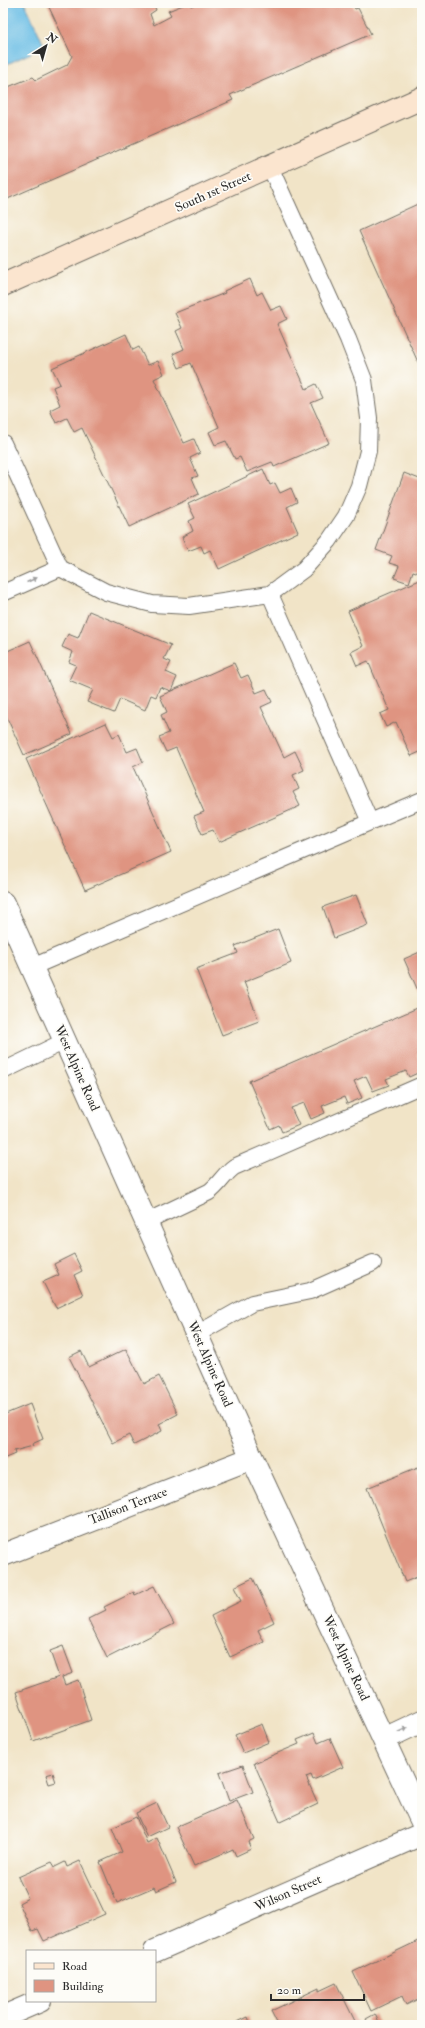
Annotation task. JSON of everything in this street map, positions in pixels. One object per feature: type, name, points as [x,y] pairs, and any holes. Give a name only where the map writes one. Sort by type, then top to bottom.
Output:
[{"type":"main road","name":"South 1st Street","points":[[3,285],[422,98]]},
{"type":"street","name":"West Alpine Road","points":[[3,903],[252,1458],[422,1822]]},
{"type":"street","name":"Tallison Terrace","points":[[3,1555],[252,1458]]},
{"type":"street","points":[[384,1738],[422,1721]]},
{"type":"street","name":"Wilson Street","points":[[156,1951],[422,1834]]},
{"type":"street","points":[[3,2017],[38,2002]]},
{"type":"lane","points":[[3,444],[60,568],[106,592],[152,604],[189,606],[270,594],[304,569],[329,541],[346,516],[359,486],[368,451],[369,418],[364,380],[348,339],[270,167]]},
{"type":"lane","points":[[3,593],[60,568]]},
{"type":"lane","points":[[270,594],[370,822]]},
{"type":"lane","points":[[32,967],[422,800]]},
{"type":"lane","points":[[3,1071],[65,1041]]},
{"type":"lane","points":[[146,1222],[209,1192],[216,1187],[225,1174],[234,1167],[422,1085]]},
{"type":"lane","points":[[197,1334],[252,1303],[310,1291],[373,1263]]},
{"type":"water","points":[[3,3],[25,3],[44,45],[3,66]]},
{"type":"building","points":[[47,3],[153,3],[156,10],[150,14],[154,25],[171,16],[168,11],[188,3],[191,6],[198,3],[352,3],[355,9],[358,8],[371,34],[230,95],[233,100],[3,201],[3,92],[5,92],[3,89],[33,77],[36,80],[67,65],[72,56]]},
{"type":"building","points":[[422,202],[422,371],[359,231]]},
{"type":"building","points":[[250,279],[257,295],[262,292],[271,310],[281,306],[287,319],[277,324],[306,389],[316,384],[323,398],[311,403],[329,443],[274,467],[272,462],[247,472],[240,457],[235,459],[226,441],[215,445],[209,432],[219,427],[191,363],[179,368],[173,354],[184,349],[176,331],[182,328],[175,313],[225,293],[224,291]]},
{"type":"building","points":[[126,334],[133,350],[139,347],[148,365],[158,361],[164,374],[154,379],[184,443],[194,439],[200,453],[190,458],[198,476],[192,478],[199,494],[129,527],[82,428],[74,432],[67,418],[56,423],[50,410],[60,405],[53,387],[60,384],[52,368]]},
{"type":"building","points":[[263,469],[270,485],[275,483],[280,493],[291,488],[297,502],[287,507],[298,532],[219,569],[210,550],[204,553],[201,546],[188,551],[182,537],[193,531],[189,521],[195,518],[188,504]]},
{"type":"building","points":[[404,473],[422,480],[422,574],[413,571],[409,583],[394,578],[399,566],[389,563],[392,556],[376,550]]},
{"type":"building","points":[[422,579],[422,751],[411,756],[396,722],[386,727],[380,714],[389,710],[368,661],[357,666],[351,652],[363,646],[348,611]]},
{"type":"building","points":[[89,611],[171,645],[164,659],[171,662],[166,672],[177,677],[171,691],[160,687],[156,697],[151,695],[145,710],[120,699],[114,713],[87,702],[93,690],[69,680],[76,665],[69,662],[73,652],[62,647],[68,634],[78,638]]},
{"type":"building","points":[[30,641],[72,734],[24,755],[3,709],[3,653]]},
{"type":"building","points":[[234,663],[241,678],[248,675],[256,693],[266,689],[272,702],[261,707],[284,757],[295,751],[304,770],[293,775],[299,789],[293,792],[300,806],[219,842],[213,830],[202,834],[194,816],[204,812],[176,748],[166,752],[159,737],[169,733],[161,715],[167,712],[160,696]]},
{"type":"building","points":[[106,723],[113,737],[119,734],[127,752],[137,748],[143,762],[133,767],[171,852],[85,890],[26,759]]},
{"type":"building","points":[[356,895],[368,925],[334,938],[323,907]]},
{"type":"building","points":[[278,929],[291,963],[244,982],[259,1021],[222,1035],[196,969],[238,953],[235,946]]},
{"type":"building","points":[[422,951],[422,991],[419,993],[404,959]]},
{"type":"building","points":[[422,1006],[422,1052],[417,1054],[422,1066],[422,1071],[409,1077],[406,1071],[386,1079],[389,1085],[373,1091],[366,1076],[354,1081],[362,1098],[347,1104],[344,1097],[322,1106],[325,1113],[311,1119],[304,1103],[291,1108],[299,1125],[282,1132],[279,1125],[270,1129],[249,1081]]},
{"type":"building","points":[[74,1254],[82,1271],[74,1275],[83,1295],[56,1308],[43,1282],[59,1275],[54,1264]]},
{"type":"building","points":[[126,1349],[144,1384],[159,1376],[178,1414],[159,1424],[162,1431],[134,1445],[129,1435],[113,1443],[69,1357],[81,1351],[89,1367]]},
{"type":"building","points":[[30,1404],[43,1439],[32,1444],[33,1446],[14,1451],[15,1454],[3,1459],[3,1415]]},
{"type":"building","points":[[418,1467],[422,1478],[422,1575],[405,1582],[367,1488]]},
{"type":"building","points":[[253,1578],[274,1622],[258,1630],[264,1642],[230,1657],[211,1616],[241,1601],[234,1587]]},
{"type":"building","points":[[154,1586],[174,1624],[107,1658],[88,1619],[106,1610],[104,1607],[134,1592],[135,1595]]},
{"type":"building","points":[[63,1646],[73,1673],[62,1677],[65,1685],[78,1680],[91,1720],[33,1741],[16,1692],[59,1677],[50,1651]]},
{"type":"building","points":[[262,1724],[269,1742],[243,1753],[235,1735]]},
{"type":"building","points":[[314,1733],[318,1743],[330,1738],[343,1767],[313,1780],[311,1775],[306,1777],[318,1804],[280,1822],[254,1763],[299,1744],[297,1740]]},
{"type":"building","points":[[243,1765],[253,1792],[229,1801],[219,1773]]},
{"type":"building","points":[[53,1773],[56,1782],[49,1784],[46,1775]]},
{"type":"building","points":[[237,1800],[254,1839],[248,1842],[251,1849],[236,1856],[233,1849],[194,1866],[176,1827]]},
{"type":"building","points":[[157,1803],[168,1827],[147,1837],[136,1813]]},
{"type":"building","points":[[136,1817],[147,1843],[157,1838],[176,1882],[156,1891],[154,1887],[117,1903],[100,1862],[122,1852],[112,1828]]},
{"type":"building","points":[[80,1861],[105,1914],[44,1941],[38,1929],[32,1931],[19,1903],[28,1898],[18,1877],[52,1862],[55,1867],[65,1862],[67,1867]]},
{"type":"building","points":[[420,1940],[422,1945],[422,1997],[406,2005],[402,1996],[371,2011],[353,1972]]},
{"type":"building","points":[[336,1983],[357,2025],[278,2025],[271,2011],[319,1988],[319,1991]]},
{"type":"building","points":[[375,2014],[380,2025],[369,2025],[366,2019]]},
{"type":"building","points":[[248,2017],[251,2025],[231,2025]]}]
